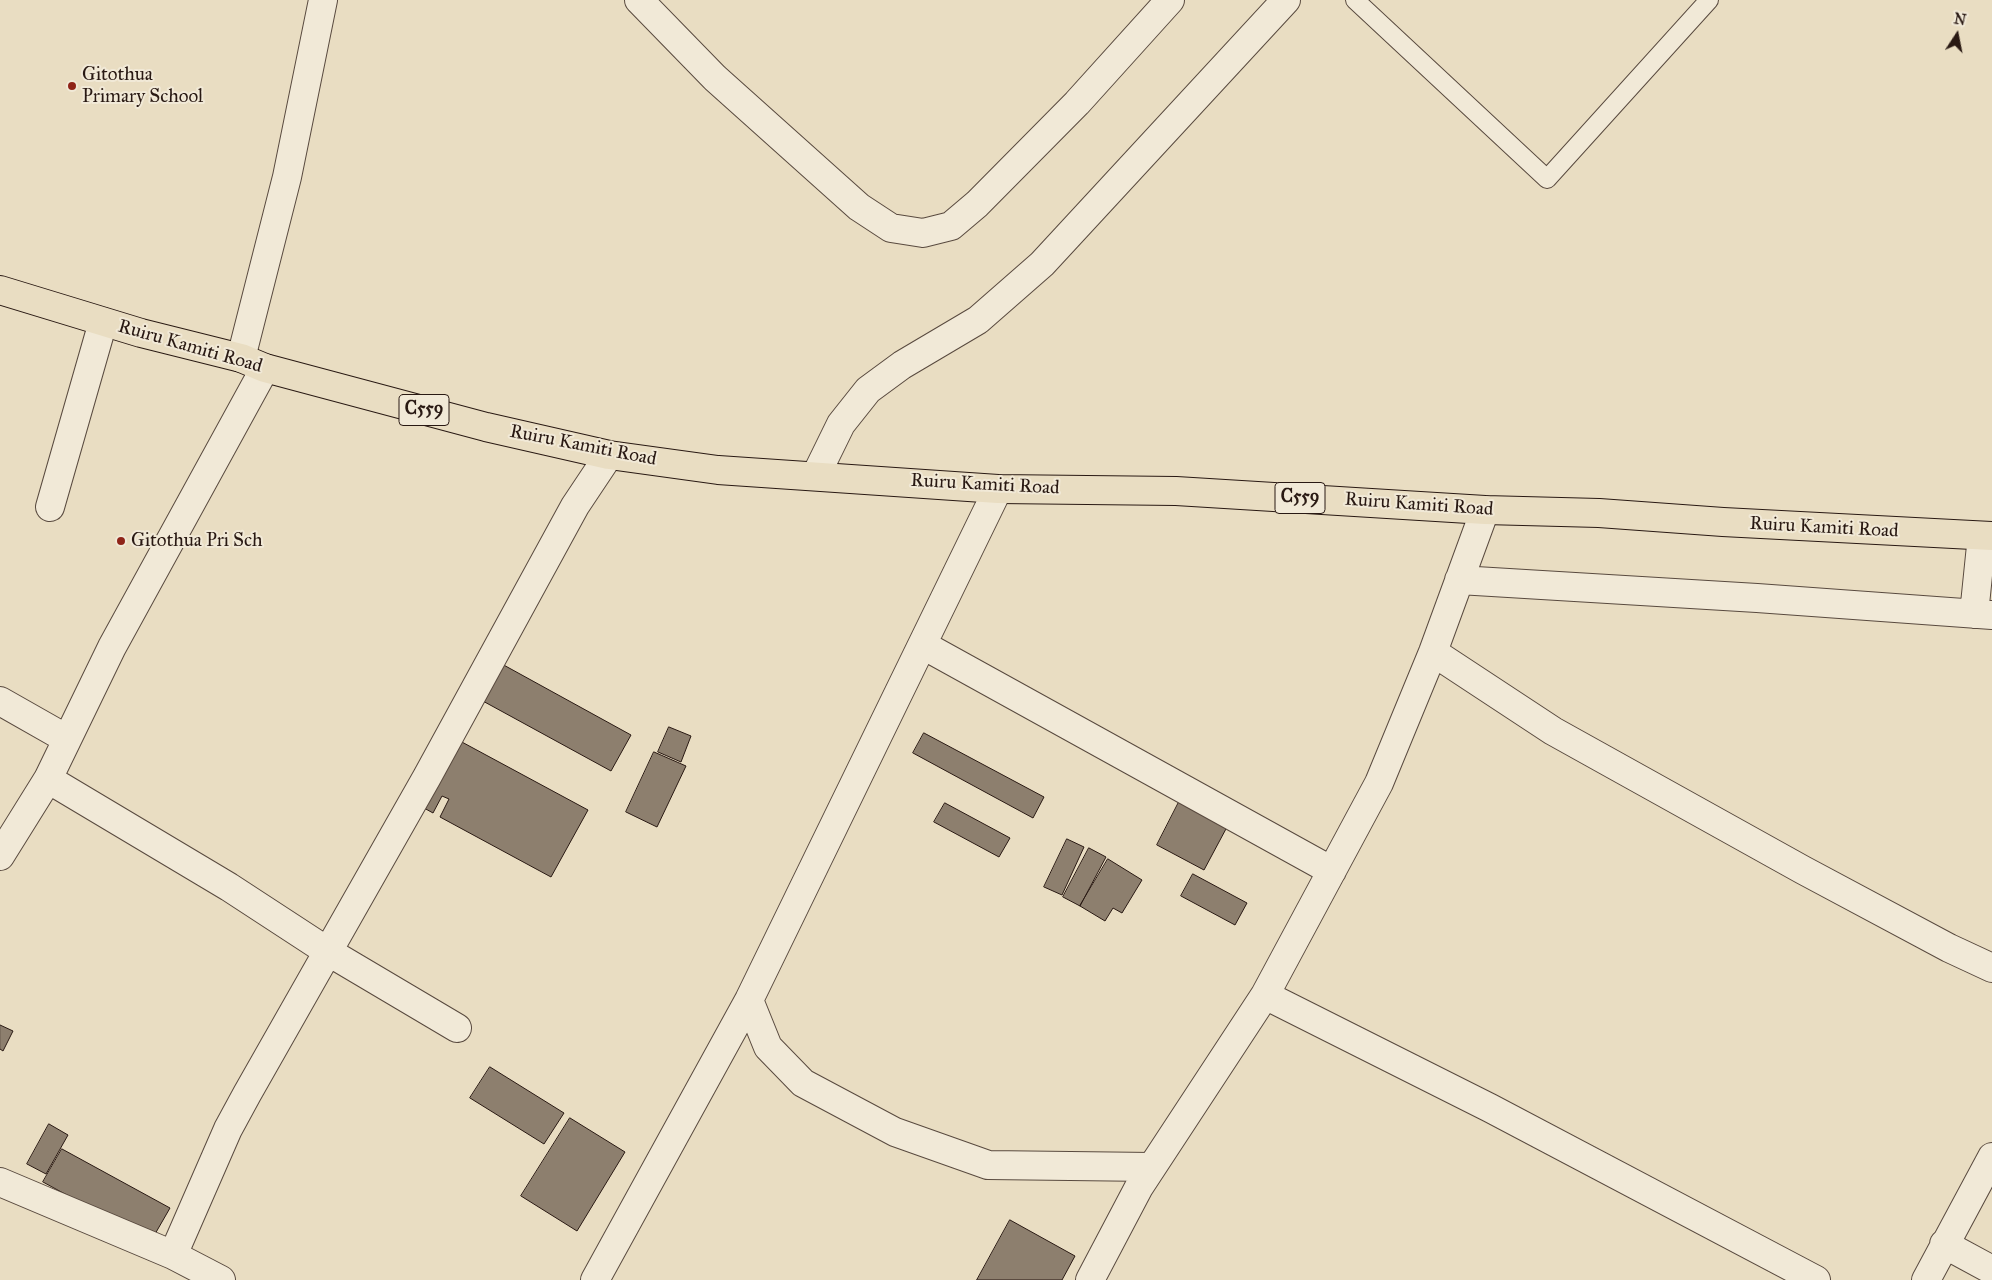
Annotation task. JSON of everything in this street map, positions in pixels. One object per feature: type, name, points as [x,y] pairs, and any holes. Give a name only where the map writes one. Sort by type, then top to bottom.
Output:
[{"type":"main road","name":"Ruiru Kamiti Road","points":[[0,290],[103,322],[486,427],[609,455],[718,470],[998,488],[1176,491],[1486,510],[1600,513],[1723,522],[1987,536]]},
{"type":"street","points":[[0,856],[48,778],[151,573],[253,363],[287,177],[323,0]]},
{"type":"street","points":[[639,0],[715,78],[859,207],[891,228],[923,233],[951,226],[977,204],[1070,109],[1170,0]]},
{"type":"street","points":[[816,475],[841,424],[868,390],[902,365],[978,320],[1042,264],[1286,0]]},
{"type":"street","points":[[50,507],[103,322]]},
{"type":"street","points":[[173,1255],[228,1129],[426,778],[575,506],[609,455]]},
{"type":"street","points":[[595,1280],[749,1000],[924,645],[998,488]]},
{"type":"street","points":[[1098,1277],[1138,1188],[1265,995],[1379,783],[1433,652],[1486,510]]},
{"type":"street","points":[[1459,580],[1983,614],[1987,536]]},
{"type":"street","points":[[924,645],[1332,871]]},
{"type":"street","points":[[1433,652],[1561,736],[1811,875],[1992,968]]},
{"type":"street","points":[[0,701],[67,739]]},
{"type":"street","points":[[48,778],[229,887],[327,951],[457,1028]]},
{"type":"street","points":[[1265,995],[1490,1108],[1816,1280]]},
{"type":"street","points":[[749,1000],[768,1047],[803,1083],[895,1132],[988,1165],[1152,1167]]},
{"type":"street","points":[[1926,1280],[1992,1157]]},
{"type":"street","points":[[0,1182],[173,1255],[221,1280]]},
{"type":"street","points":[[1944,1244],[1992,1270]]},
{"type":"lane","points":[[1355,0],[1547,179],[1709,0]]},
{"type":"building","points":[[500,663],[631,735],[611,771],[481,700]]},
{"type":"building","points":[[669,727],[691,736],[681,762],[658,752]]},
{"type":"building","points":[[924,733],[1044,797],[1033,818],[913,753]]},
{"type":"building","points":[[460,741],[588,810],[551,877],[440,817],[449,799],[442,796],[433,813],[424,808]]},
{"type":"building","points":[[654,752],[686,766],[657,827],[626,812]]},
{"type":"building","points":[[1179,802],[1227,827],[1204,870],[1157,845]]},
{"type":"building","points":[[945,803],[1010,838],[999,857],[934,822]]},
{"type":"building","points":[[1067,839],[1084,847],[1062,895],[1044,887]]},
{"type":"building","points":[[1089,848],[1106,857],[1080,906],[1063,897]]},
{"type":"building","points":[[1108,859],[1142,880],[1122,913],[1113,908],[1105,921],[1080,906]]},
{"type":"building","points":[[1193,874],[1247,903],[1235,925],[1181,896]]},
{"type":"building","points":[[0,1025],[13,1031],[3,1051],[0,1049]]},
{"type":"building","points":[[490,1067],[564,1113],[544,1144],[470,1098]]},
{"type":"building","points":[[570,1118],[625,1152],[577,1231],[521,1196]]},
{"type":"building","points":[[49,1124],[68,1135],[46,1174],[27,1164]]},
{"type":"building","points":[[62,1149],[170,1208],[151,1241],[43,1182]]},
{"type":"building","points":[[1010,1220],[1075,1256],[1062,1280],[977,1280]]},
{"type":"place","name":"Gitothua Primary School","points":[[72,86]]},
{"type":"place","name":"Gitothua Pri Sch","points":[[121,541]]}]
